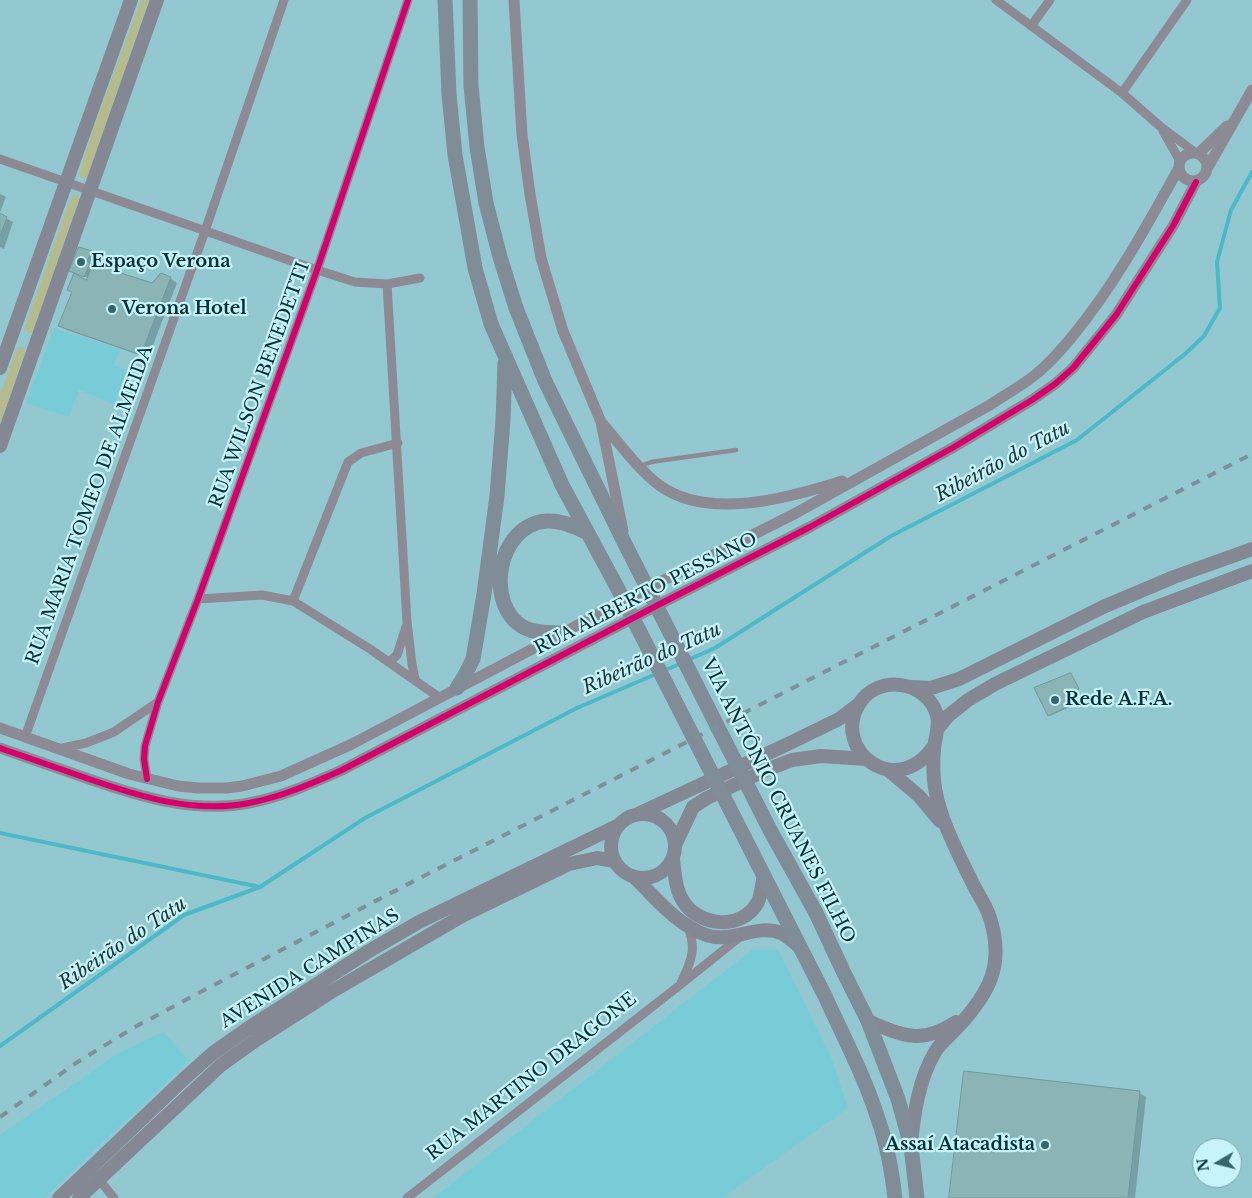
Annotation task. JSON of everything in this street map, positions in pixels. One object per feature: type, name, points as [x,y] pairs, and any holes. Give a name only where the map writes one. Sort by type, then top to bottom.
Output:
[{"type":"main road","points":[[0,368],[131,0]]},
{"type":"main road","points":[[0,446],[157,0]]},
{"type":"main road","points":[[445,0],[449,94],[455,155],[475,268],[491,324],[562,485],[618,589],[852,1053],[879,1119],[895,1198]]},
{"type":"main road","name":"VIA ANTÔNIO CRUANES FILHO","points":[[470,0],[471,86],[477,147],[486,203],[516,308],[546,381],[641,575],[770,830],[816,913],[842,971],[868,1021],[898,1099],[911,1146],[917,1198]]},
{"type":"main road","points":[[457,688],[473,659],[484,594],[497,496],[503,420],[505,359]]},
{"type":"main road","points":[[563,633],[526,629],[513,617],[502,594],[500,583],[502,561],[508,547],[519,534],[545,521],[567,525],[588,533]]},
{"type":"main road","points":[[673,860],[666,869],[657,875],[646,878],[635,878],[620,869],[614,861],[611,843],[617,826],[626,818],[839,719],[859,704],[867,694],[877,688],[889,684],[901,684],[912,687],[931,688],[959,679],[1103,607],[1252,549]]},
{"type":"main road","points":[[938,727],[968,700],[1003,680],[1144,612],[1252,571]]},
{"type":"main road","points":[[911,1146],[914,1114],[924,1079],[935,1052],[972,1012],[986,991],[995,968],[996,944],[990,917],[947,831],[936,792],[933,764],[938,727],[937,715],[931,703],[923,694],[912,687]]},
{"type":"main road","points":[[859,704],[853,718],[853,733],[857,747],[867,759],[876,766],[886,770],[919,796],[947,831]]},
{"type":"main road","points":[[886,770],[901,770],[914,766],[926,758],[934,746]]},
{"type":"main road","points":[[764,876],[758,902],[748,914],[738,921],[725,923],[712,921],[691,910],[683,901],[677,886],[673,860],[676,843],[693,807],[707,798],[792,760],[821,756],[867,759]]},
{"type":"main road","points":[[640,813],[653,814],[664,820],[672,830],[676,843]]},
{"type":"main road","name":"AVENIDA CAMPINAS","points":[[458,910],[617,826]]},
{"type":"main road","name":"AVENIDA CAMPINAS","points":[[79,1198],[94,1174],[186,1077],[213,1053],[369,951],[458,910],[569,864],[597,858],[614,861]]},
{"type":"main road","name":"RUA MARTINO DRAGONE","points":[[635,878],[670,914],[688,927],[708,936],[728,938],[759,930],[768,930],[783,934],[800,947]]},
{"type":"main road","points":[[868,1021],[910,1037],[926,1036],[945,1030],[972,1012]]},
{"type":"main road","name":"AVENIDA CAMPINAS","points":[[59,1198],[94,1174]]},
{"type":"street","name":"RUA MARIA TOMEO DE ALMEIDA","points":[[25,737],[205,231],[284,0]]},
{"type":"street","name":"RUA WILSON BENEDETTI","points":[[147,779],[144,758],[158,702],[198,599],[317,270],[408,0]]},
{"type":"street","points":[[514,0],[522,135],[541,258],[563,331],[601,422],[626,544]]},
{"type":"street","points":[[996,0],[1122,93],[1161,127],[1205,159],[1208,167]]},
{"type":"street","points":[[1031,26],[1050,0]]},
{"type":"street","points":[[1122,93],[1187,0]]},
{"type":"street","points":[[1161,127],[1180,165],[1182,177],[1191,182],[1196,182],[1205,176],[1208,167],[1252,90]]},
{"type":"street","points":[[1180,165],[1186,154],[1197,153],[1235,118]]},
{"type":"street","points":[[0,159],[355,282],[387,284],[420,278]]},
{"type":"street","name":"RUA ALBERTO PESSANO","points":[[0,728],[147,779],[178,786],[214,789],[265,781],[294,771],[336,752],[796,513],[990,405],[1035,375],[1052,359],[1093,311],[1147,225],[1180,165]]},
{"type":"street","name":"RUA ALBERTO PESSANO","points":[[0,748],[148,798],[195,806],[230,806],[265,799],[291,792],[342,770],[810,527],[954,447],[1032,400],[1055,384],[1073,368],[1116,315],[1173,226],[1196,182]]},
{"type":"street","points":[[387,284],[398,443],[407,622],[415,679]]},
{"type":"street","points":[[601,422],[639,467],[660,486],[676,495],[706,504],[763,501],[791,496],[866,473]]},
{"type":"street","points":[[293,602],[348,462],[361,453],[398,443]]},
{"type":"street","points":[[198,599],[262,595],[293,602],[389,662],[440,698]]},
{"type":"street","points":[[389,662],[397,655],[407,622]]},
{"type":"street","points":[[58,749],[86,743],[114,732],[158,702]]},
{"type":"street","name":"RUA MARTINO DRAGONE","points":[[680,985],[694,948],[693,939],[688,927]]},
{"type":"street","name":"RUA MARTINO DRAGONE","points":[[407,1198],[743,934]]},
{"type":"street","points":[[94,1174],[114,1198]]},
{"type":"lane","points":[[639,467],[651,462],[736,450]]},
{"type":"shaded area","points":[[54,328],[120,350],[114,365],[127,370],[115,405],[79,390],[69,417],[26,403]]},
{"type":"shaded area","points":[[752,950],[778,950],[832,1059],[848,1108],[722,1198],[433,1198]]},
{"type":"shaded area","points":[[163,1032],[189,1060],[45,1198],[0,1198],[0,1135],[117,1054]]},
{"type":"green space","points":[[141,0],[149,0],[88,175],[84,179],[79,174],[93,129]]},
{"type":"green space","points":[[74,194],[78,195],[79,199],[35,325],[31,333],[27,333],[25,327],[68,205]]},
{"type":"green space","points":[[19,347],[24,347],[25,352],[0,424],[0,395],[15,353]]},
{"type":"building","points":[[0,213],[7,217],[0,236]]},
{"type":"building","name":"Espaço Verona","points":[[79,247],[92,251],[87,261],[90,264],[84,277],[69,271]]},
{"type":"building","name":"Verona Hotel","points":[[93,264],[152,283],[161,273],[171,277],[141,355],[58,326],[72,292],[67,290],[74,273],[86,280]]},
{"type":"building","name":"Rede A.F.A.","points":[[1071,673],[1079,689],[1068,694],[1071,705],[1048,716],[1034,688]]},
{"type":"building","name":"Assaí Atacadista","points":[[964,1071],[1140,1091],[1128,1198],[949,1198]]},
{"type":"waterway","name":"Ribeirão do Tatu","points":[[688,660],[715,648],[891,536],[1077,440],[1185,354],[1204,336],[1220,308],[1217,262],[1231,210],[1252,172]]},
{"type":"waterway","name":"Ribeirão do Tatu","points":[[663,671],[682,663]]},
{"type":"waterway","name":"Ribeirão do Tatu","points":[[0,1046],[184,915],[260,887],[365,818],[577,708],[656,674]]},
{"type":"waterway","points":[[0,833],[260,887]]},
{"type":"railway","points":[[0,1117],[76,1063],[133,1028],[210,987],[1252,454]]},
{"type":"cycle path","points":[[147,779],[144,759],[145,746],[158,702],[198,599],[317,270],[408,0]]},
{"type":"cycle path","points":[[0,748],[106,785],[146,797],[187,805],[228,806],[249,803],[284,794],[342,770],[810,527],[954,447],[1032,400],[1055,384],[1073,368],[1116,315],[1173,226],[1196,182]]},
{"type":"place","name":"Espaço Verona","points":[[81,262]]},
{"type":"place","name":"Verona Hotel","points":[[112,309]]},
{"type":"place","name":"Rede A.F.A.","points":[[1055,700]]},
{"type":"place","name":"Assaí Atacadista","points":[[1045,1145]]}]
